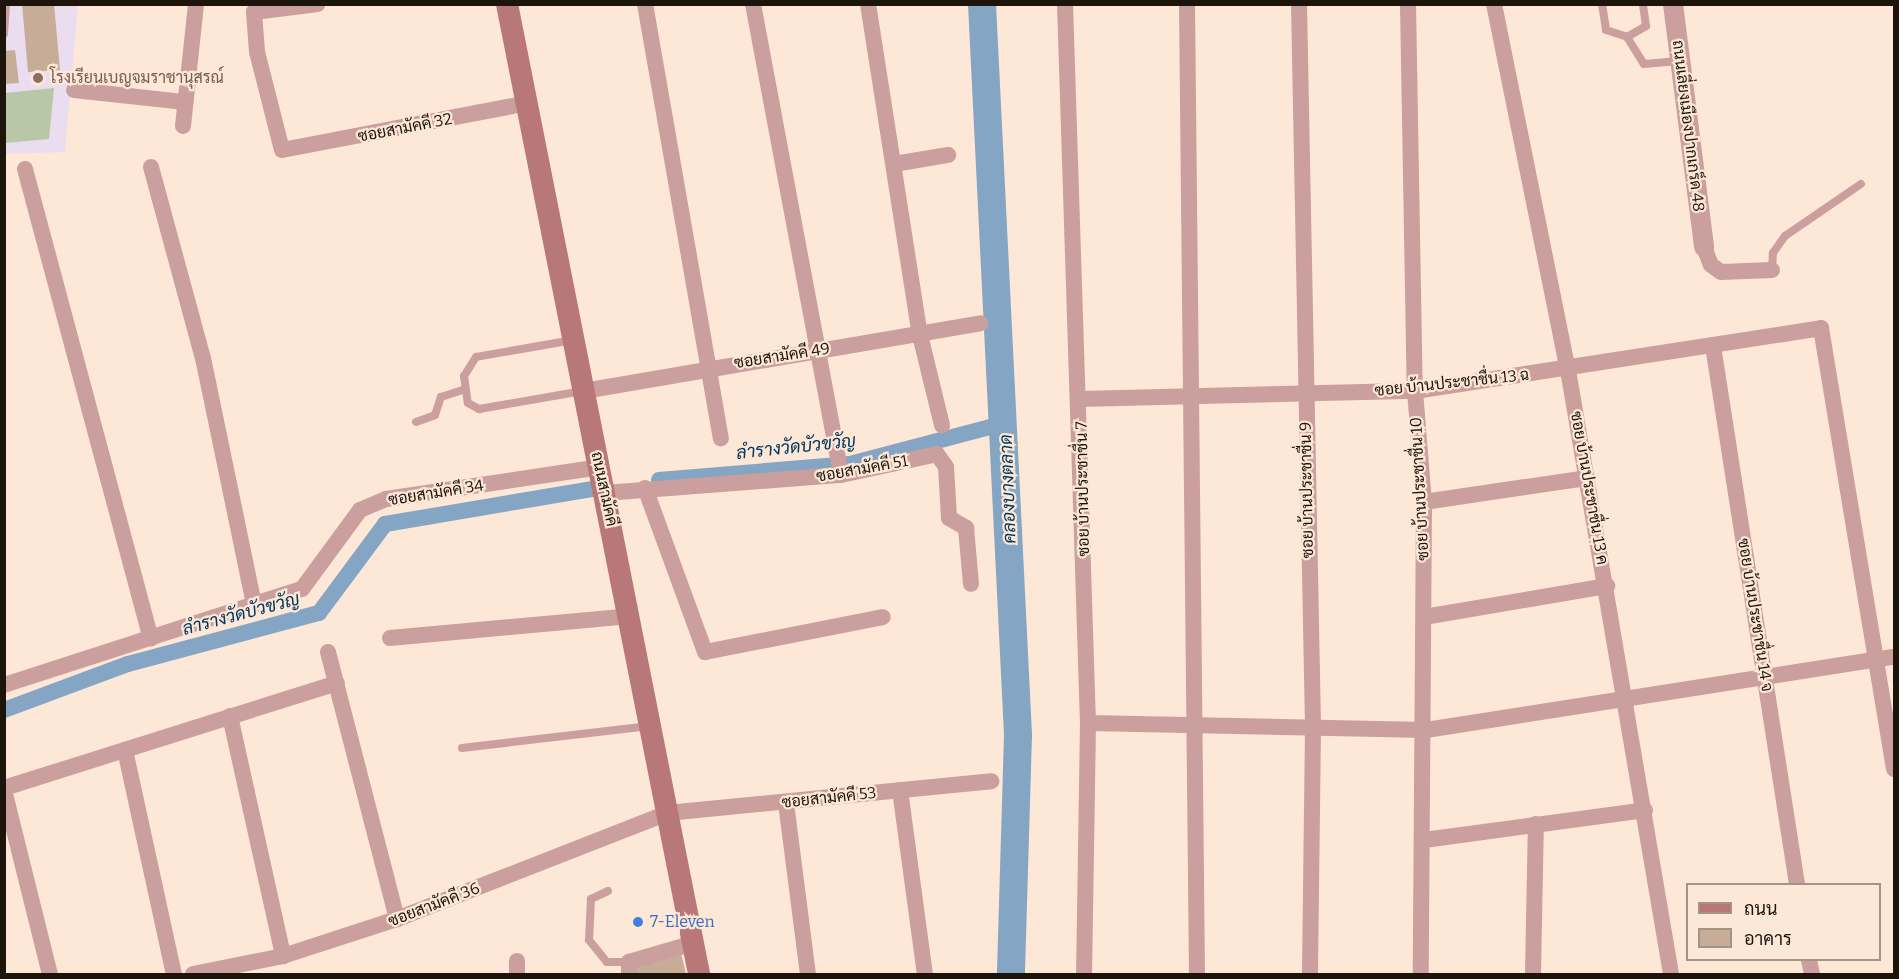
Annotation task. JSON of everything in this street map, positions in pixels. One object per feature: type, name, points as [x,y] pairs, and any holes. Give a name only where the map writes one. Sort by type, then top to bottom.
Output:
[{"type":"main road","name":"ถนนสามัคคี","points":[[507,4],[630,616],[699,975]]},
{"type":"street","points":[[183,126],[196,4]]},
{"type":"street","points":[[249,8],[317,4]]},
{"type":"street","points":[[645,4],[721,438]]},
{"type":"street","points":[[753,4],[840,468]]},
{"type":"street","points":[[868,4],[920,334],[942,425]]},
{"type":"street","name":"ซอย บ้านประชาชื่น 7","points":[[1065,4],[1080,399],[1088,723],[1084,975]]},
{"type":"street","points":[[1187,4],[1189,397],[1198,724],[1197,975]]},
{"type":"street","name":"ซอย บ้านประชาชื่น 9","points":[[1299,4],[1313,727],[1310,975]]},
{"type":"street","name":"ซอย บ้านประชาชื่น 10","points":[[1408,4],[1415,391],[1424,502],[1426,730],[1421,975]]},
{"type":"street","name":"ซอย บ้านประชาชื่น 13 ค","points":[[1494,4],[1568,370],[1628,699],[1671,975]]},
{"type":"street","name":"ถนนเลี่ยงเมืองปากเกร็ด 48","points":[[1672,4],[1704,247]]},
{"type":"street","name":"ซอยสามัคคี 32","points":[[249,8],[257,52],[282,150],[528,103]]},
{"type":"street","points":[[74,90],[185,102]]},
{"type":"street","points":[[894,164],[948,155]]},
{"type":"street","points":[[151,167],[203,358],[254,605]]},
{"type":"street","points":[[26,169],[152,638]]},
{"type":"street","points":[[1704,247],[1711,265],[1721,272],[1772,270]]},
{"type":"street","name":"ซอยสามัคคี 49","points":[[584,391],[708,367],[980,323]]},
{"type":"street","name":"ซอย บ้านประชาชื่น 13 ฉ","points":[[1080,399],[1415,391],[1568,370],[1821,328],[1877,660]]},
{"type":"street","name":"ซอย บ้านประชาชื่น 14 จ","points":[[1713,346],[1797,883]]},
{"type":"street","name":"ซอยสามัคคี 51","points":[[605,493],[941,456],[949,518],[966,528],[971,584]]},
{"type":"street","name":"ซอยสามัคคี 34","points":[[4,685],[302,589],[360,510],[386,499],[599,467]]},
{"type":"street","points":[[1424,502],[1586,478]]},
{"type":"street","points":[[645,488],[699,643],[708,653],[883,618]]},
{"type":"street","points":[[1424,617],[1607,586]]},
{"type":"street","points":[[390,638],[630,616]]},
{"type":"street","points":[[328,652],[397,919]]},
{"type":"street","points":[[1088,723],[1426,730],[1894,657]]},
{"type":"street","points":[[1877,660],[1894,770]]},
{"type":"street","points":[[50,975],[4,789],[337,683]]},
{"type":"street","points":[[230,716],[283,956]]},
{"type":"street","points":[[125,750],[174,975]]},
{"type":"street","name":"ซอยสามัคคี 53","points":[[667,813],[991,781]]},
{"type":"street","points":[[900,790],[926,975]]},
{"type":"street","points":[[786,803],[808,975]]},
{"type":"street","points":[[1424,840],[1645,810]]},
{"type":"street","name":"ซอยสามัคคี 36","points":[[193,975],[283,956],[397,919],[667,813]]},
{"type":"street","points":[[1533,975],[1536,824]]},
{"type":"street","points":[[629,968],[694,943]]},
{"type":"lane","points":[[4,34],[6,4]]},
{"type":"lane","points":[[1602,4],[1606,30],[1628,37],[1644,64],[1680,61]]},
{"type":"lane","points":[[1628,37],[1646,26],[1643,4]]},
{"type":"lane","points":[[1772,270],[1773,253],[1785,236],[1861,184]]},
{"type":"lane","points":[[573,340],[476,357],[464,376],[468,403],[479,409],[584,391]]},
{"type":"lane","points":[[416,422],[435,415],[441,397],[466,389]]},
{"type":"lane","points":[[462,748],[650,726]]},
{"type":"lane","points":[[608,891],[591,899],[589,939],[607,962],[629,968]]},
{"type":"shaded area","name":"โรงเรียนเบญจมราชานุสรณ์","points":[[4,5],[78,5],[65,152],[5,154]]},
{"type":"green space","points":[[54,88],[49,139],[5,143],[5,93]]},
{"type":"building","points":[[22,4],[54,4],[60,70],[28,72]]},
{"type":"building","points":[[15,50],[19,83],[4,84],[4,51]]},
{"type":"building","points":[[681,953],[686,974],[636,974],[636,968]]},
{"type":"waterway","name":"คลองบางตลาด","points":[[982,4],[1018,735],[1011,974]]},
{"type":"waterway","name":"ลำรางวัดบัวขวัญ","points":[[659,480],[850,464],[1005,423]]},
{"type":"waterway","name":"ลำรางวัดบัวขวัญ","points":[[4,710],[128,664],[319,613],[385,524],[593,489]]},
{"type":"place","name":"โรงเรียนเบญจมราชานุสรณ์","points":[[38,78]]},
{"type":"place","name":"7-Eleven","points":[[638,922]]}]
